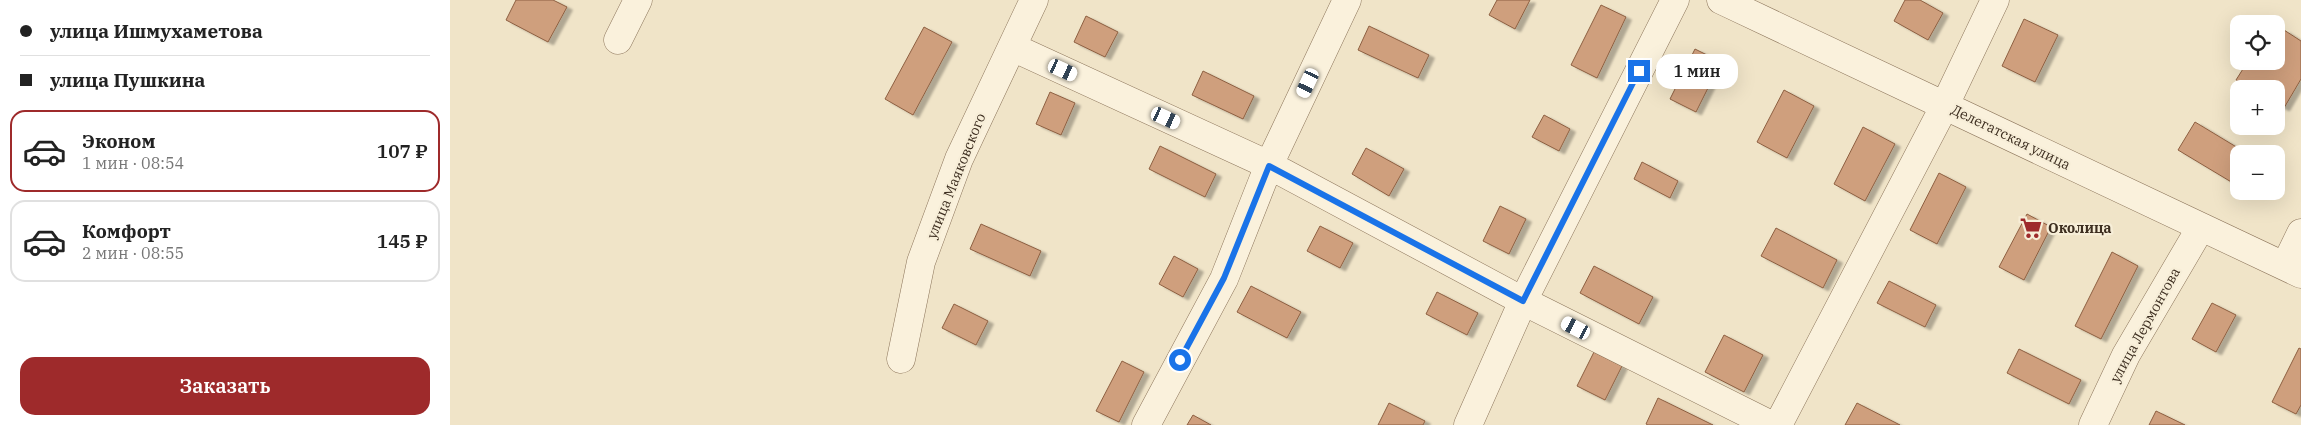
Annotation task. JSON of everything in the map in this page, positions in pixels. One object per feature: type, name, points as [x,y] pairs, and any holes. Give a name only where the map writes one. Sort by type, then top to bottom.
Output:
[{"type":"street","points":[[618,40],[638,0]]},
{"type":"street","name":"улица Маяковского","points":[[901,359],[921,262],[959,159],[1034,0]]},
{"type":"street","points":[[1146,425],[1224,278],[1269,166],[1347,0]]},
{"type":"street","points":[[1468,425],[1523,301],[1675,0]]},
{"type":"street","name":"Делегатская улица","points":[[1721,0],[2293,270]]},
{"type":"street","points":[[1778,425],[1945,105],[1995,0]]},
{"type":"street","points":[[1012,47],[1269,166],[1523,301],[1771,425]]},
{"type":"street","name":"улица Лермонтова","points":[[2093,425],[2126,355],[2200,227]]},
{"type":"street","points":[[2293,270],[2301,233]]},
{"type":"building","points":[[516,0],[553,0],[567,7],[548,42],[506,20]]},
{"type":"building","points":[[1497,0],[1530,0],[1515,29],[1489,15]]},
{"type":"building","points":[[1905,0],[1920,0],[1943,13],[1928,40],[1894,21]]},
{"type":"building","points":[[1601,5],[1626,17],[1597,78],[1571,65]]},
{"type":"building","points":[[1086,16],[1118,32],[1105,57],[1074,42]]},
{"type":"building","points":[[2024,19],[2058,35],[2035,82],[2002,66]]},
{"type":"building","points":[[1369,26],[1429,55],[1418,78],[1358,50]]},
{"type":"building","points":[[924,27],[952,42],[913,115],[885,99]]},
{"type":"building","points":[[2285,31],[2301,41],[2301,79],[2285,106],[2285,80],[2236,80],[2242,70],[2285,70]]},
{"type":"building","points":[[1695,49],[1721,62],[1696,112],[1670,99]]},
{"type":"building","points":[[1203,71],[1254,96],[1243,119],[1192,95]]},
{"type":"building","points":[[1784,90],[1814,106],[1787,158],[1757,142]]},
{"type":"building","points":[[1050,92],[1075,103],[1061,135],[1036,124]]},
{"type":"building","points":[[1544,115],[1570,129],[1559,151],[1532,137]]},
{"type":"building","points":[[2195,122],[2233,145],[2230,145],[2230,181],[2178,150]]},
{"type":"building","points":[[1863,127],[1895,144],[1865,201],[1834,184]]},
{"type":"building","points":[[1160,146],[1216,174],[1205,197],[1149,169]]},
{"type":"building","points":[[1366,148],[1404,169],[1389,196],[1352,174]]},
{"type":"building","points":[[1642,162],[1678,181],[1670,198],[1634,179]]},
{"type":"building","points":[[1939,173],[1966,187],[1937,244],[1910,230]]},
{"type":"building","points":[[1500,206],[1526,219],[1509,254],[1483,241]]},
{"type":"building","points":[[2027,214],[2051,227],[2024,280],[1999,267]]},
{"type":"building","points":[[981,224],[1041,251],[1030,276],[970,249]]},
{"type":"building","points":[[1320,226],[1353,243],[1340,268],[1307,251]]},
{"type":"building","points":[[1776,228],[1837,260],[1823,288],[1761,256]]},
{"type":"building","points":[[2112,252],[2138,266],[2101,339],[2075,326]]},
{"type":"building","points":[[1174,256],[1198,269],[1183,297],[1159,284]]},
{"type":"building","points":[[1594,266],[1653,297],[1639,324],[1580,293]]},
{"type":"building","points":[[1889,281],[1936,305],[1925,327],[1877,303]]},
{"type":"building","points":[[1251,286],[1301,312],[1287,338],[1237,312]]},
{"type":"building","points":[[1437,292],[1478,313],[1467,335],[1426,314]]},
{"type":"building","points":[[2212,303],[2236,315],[2216,352],[2192,339]]},
{"type":"building","points":[[954,304],[988,321],[976,345],[942,328]]},
{"type":"building","points":[[1724,335],[1763,355],[1744,392],[1705,372]]},
{"type":"building","points":[[2299,348],[2301,349],[2301,405],[2296,414],[2272,402]]},
{"type":"building","points":[[2019,349],[2081,380],[2069,404],[2007,373]]},
{"type":"building","points":[[1594,352],[1622,366],[1605,400],[1577,386]]},
{"type":"building","points":[[1122,361],[1144,372],[1119,422],[1096,411]]},
{"type":"building","points":[[1658,398],[1713,425],[1648,425],[1646,424]]},
{"type":"building","points":[[1389,403],[1425,421],[1423,425],[1378,425]]},
{"type":"building","points":[[1857,403],[1900,425],[1845,425]]},
{"type":"building","points":[[2156,411],[2185,425],[2149,425]]},
{"type":"building","points":[[1193,415],[1211,425],[1187,425]]},
{"type":"place","name":"Околица","points":[[2031,228]]},
{"type":"route","points":[[1180,360],[1224,278],[1269,166],[1523,301],[1639,71]]}]
